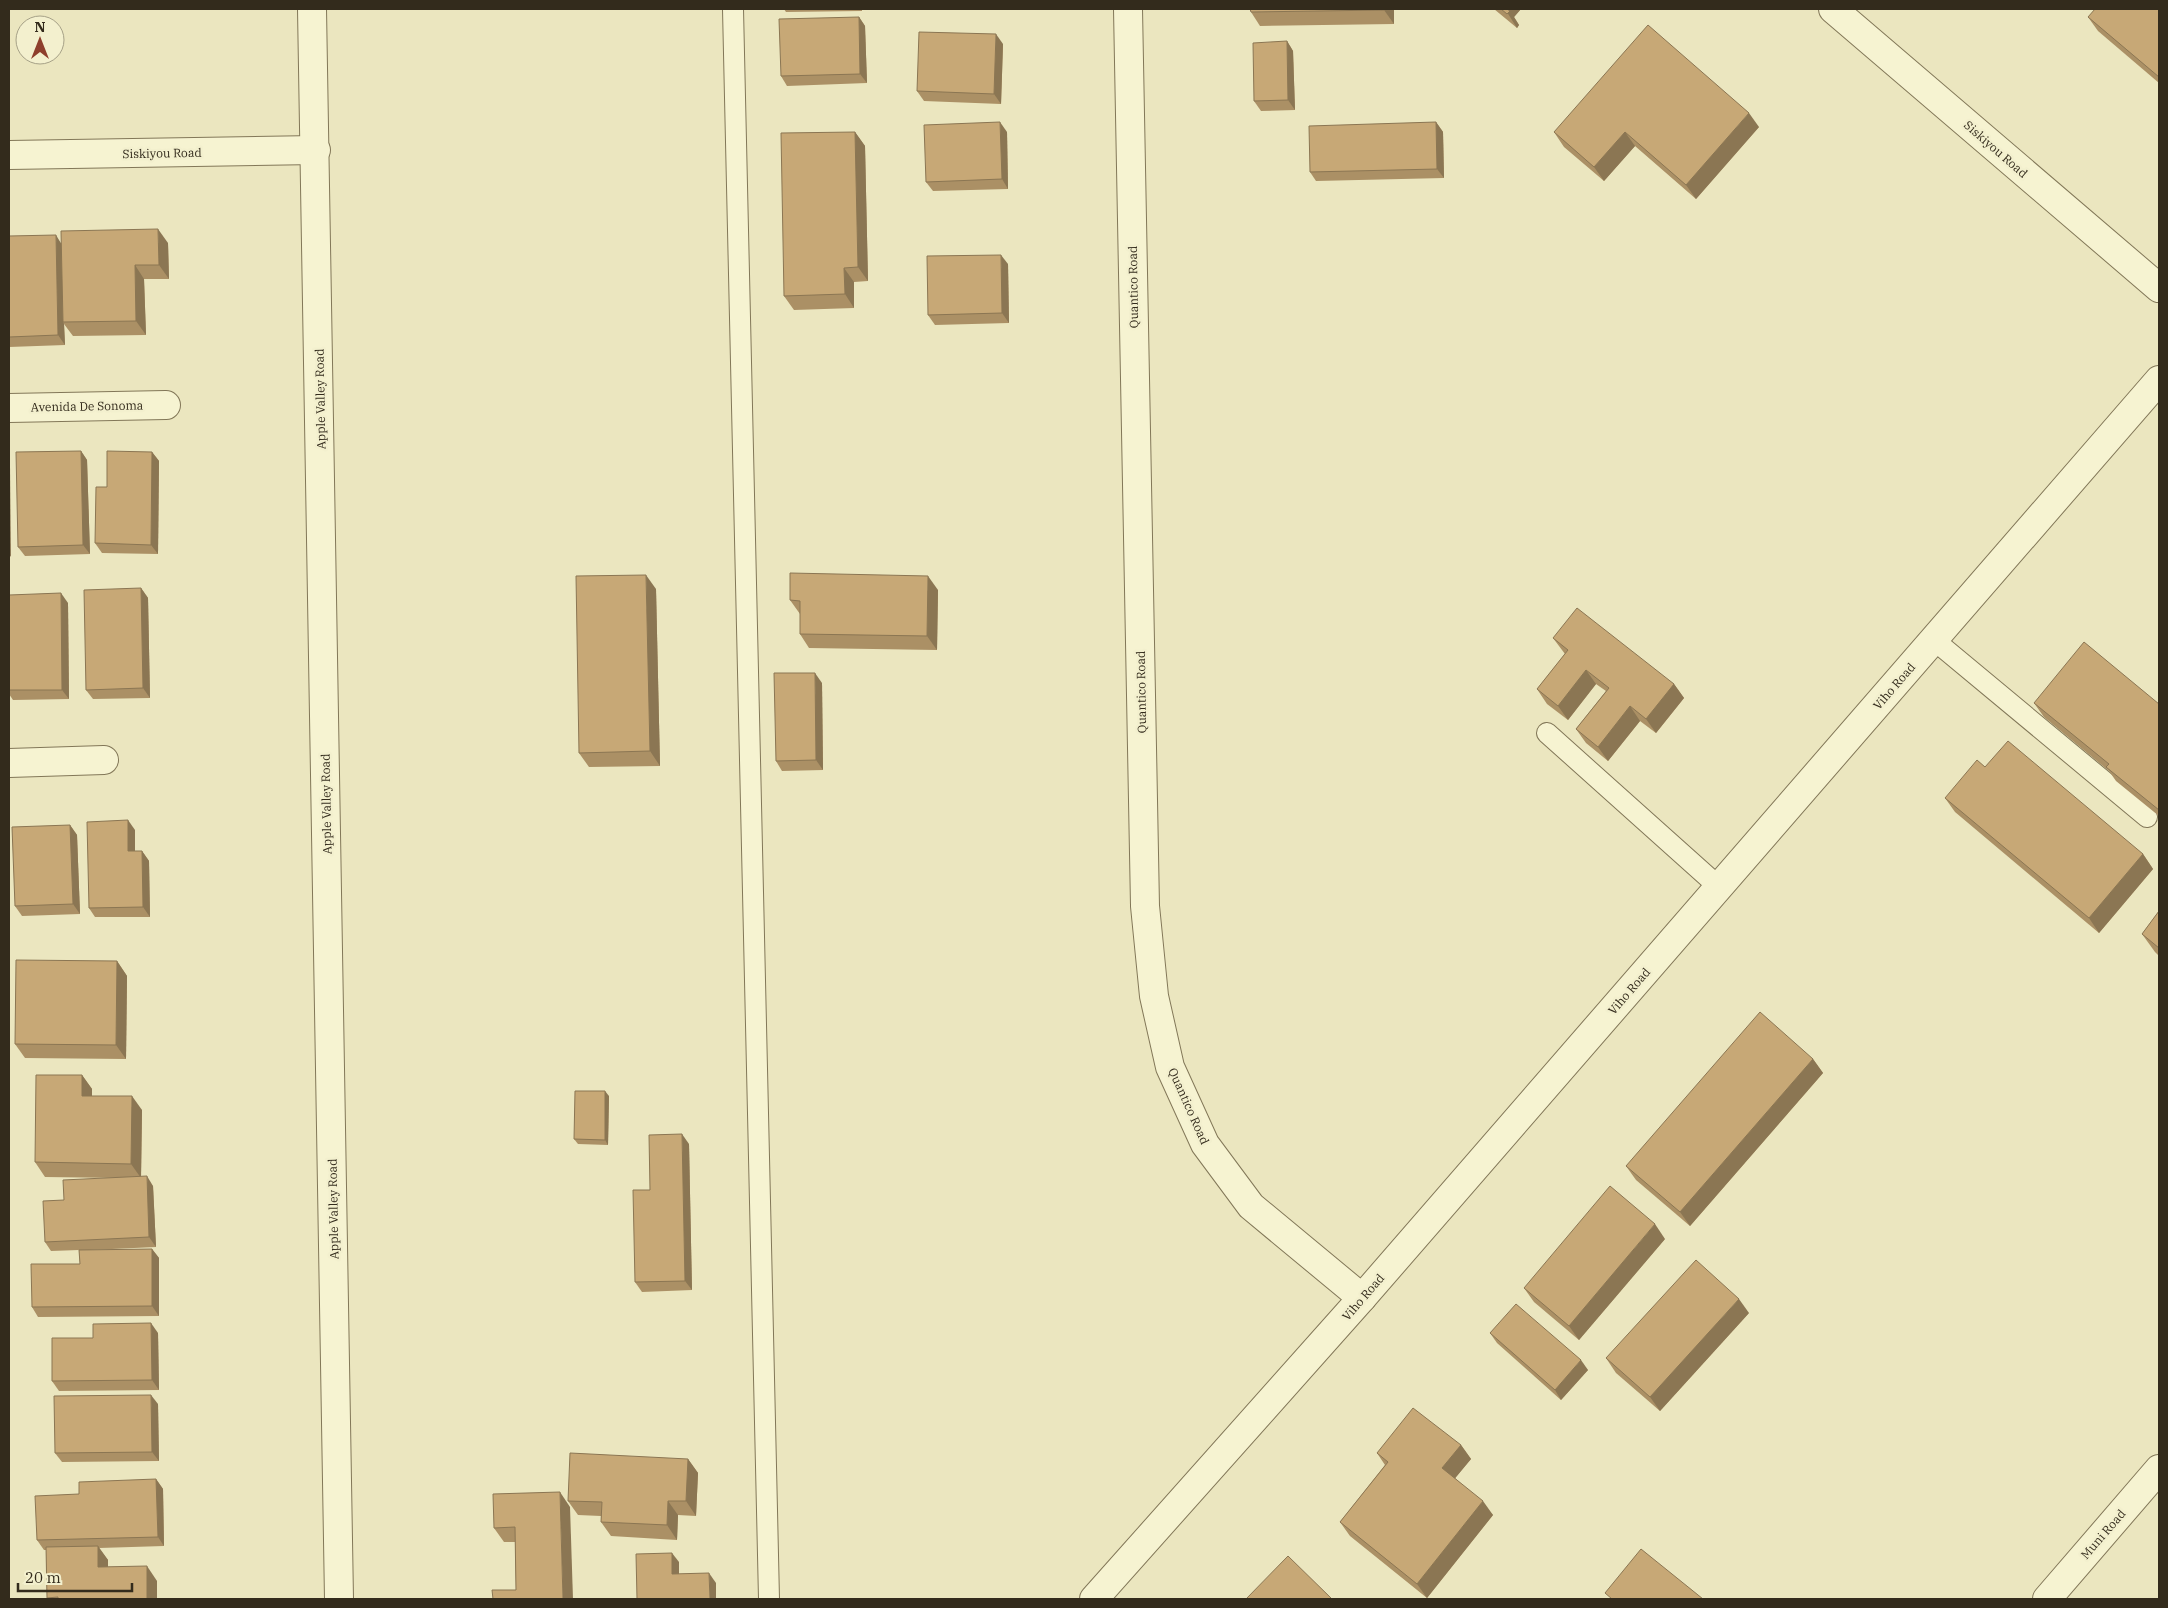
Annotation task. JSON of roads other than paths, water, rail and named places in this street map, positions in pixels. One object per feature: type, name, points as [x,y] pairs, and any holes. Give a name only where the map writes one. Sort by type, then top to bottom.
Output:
[{"type":"street","name":"Apple Valley Road","points":[[312,9],[316,150],[340,1599]]},
{"type":"street","name":"Quantico Road","points":[[1128,9],[1145,906],[1154,996],[1170,1067],[1205,1144],[1250,1206],[1362,1298]]},
{"type":"street","name":"Siskiyou Road","points":[[1833,9],[2159,288]]},
{"type":"street","name":"Siskiyou Road","points":[[9,155],[316,150]]},
{"type":"street","name":"Viho Road","points":[[1094,1599],[1362,1298],[2159,380]]},
{"type":"street","name":"Avenida De Sonoma","points":[[9,408],[166,404]]},
{"type":"street","points":[[9,763],[104,760]]},
{"type":"street","name":"Muni Road","points":[[2047,1599],[2157,1477]]},
{"type":"lane","points":[[733,9],[769,1599]]},
{"type":"lane","points":[[1934,640],[2147,818]]},
{"type":"lane","points":[[1547,733],[1719,887]]}]
